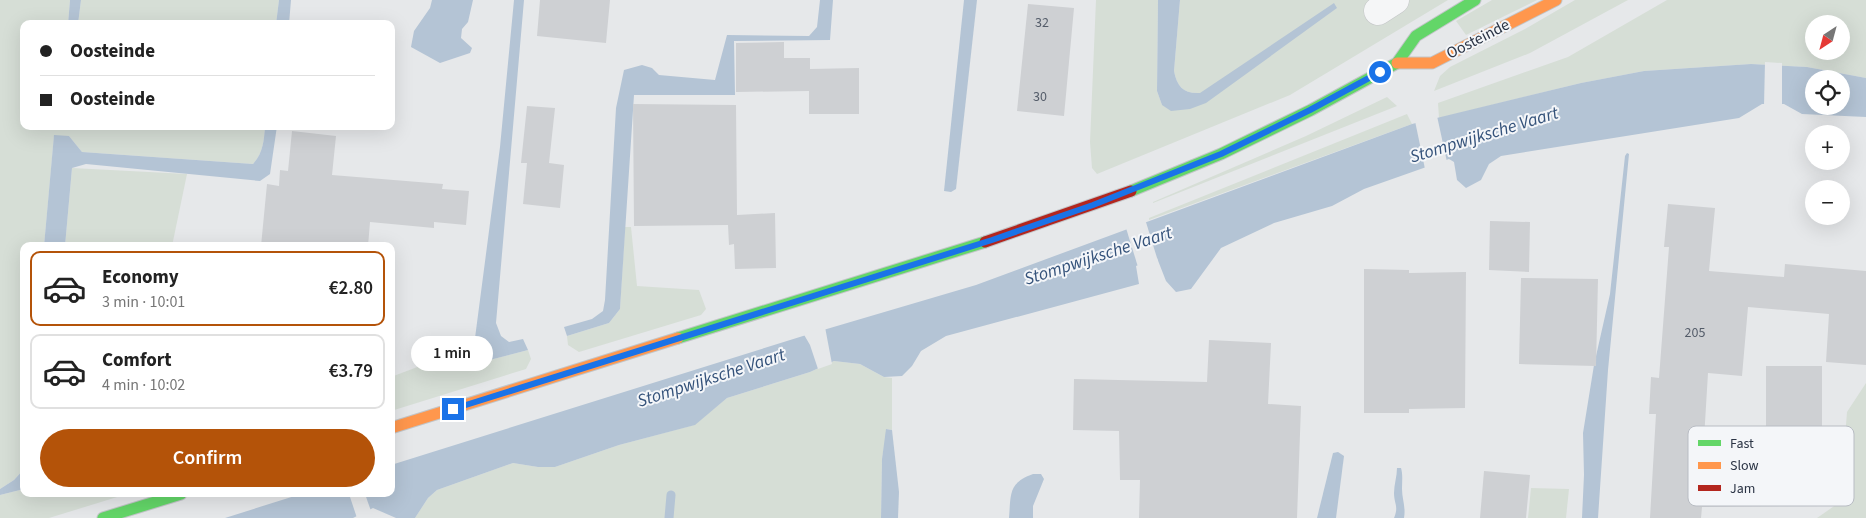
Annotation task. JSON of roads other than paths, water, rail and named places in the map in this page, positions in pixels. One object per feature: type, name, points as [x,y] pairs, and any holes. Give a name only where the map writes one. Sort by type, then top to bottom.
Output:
[{"type":"main road","name":"Oosteinde","points":[[395,427],[992,240],[1093,205],[1221,154],[1310,110],[1397,63],[1416,36],[1475,0]]},
{"type":"main road","name":"Oosteinde","points":[[1397,63],[1432,63],[1556,0]]},
{"type":"main road","points":[[103,518],[171,497]]},
{"type":"water","points":[[70,0],[81,0],[78,20],[68,20]]},
{"type":"water","points":[[279,0],[291,0],[289,20],[276,20]]},
{"type":"water","points":[[432,0],[473,0],[468,22],[462,29],[461,38],[472,48],[470,53],[440,63],[411,47],[414,31],[430,8]]},
{"type":"water","points":[[514,0],[524,0],[496,323],[501,336],[509,342],[523,339],[528,350],[478,363],[465,354],[420,366],[417,356],[475,338],[500,147]]},
{"type":"water","points":[[820,0],[833,0],[830,40],[734,41],[735,95],[634,95],[620,309],[609,323],[567,336],[564,327],[592,319],[603,311],[616,108],[624,70],[642,65],[652,68],[659,75],[715,80],[727,35],[809,36],[817,27]]},
{"type":"water","points":[[964,0],[977,0],[956,189],[951,192],[944,191]]},
{"type":"water","points":[[1158,0],[1180,0],[1174,71],[1179,85],[1186,91],[1194,93],[1200,93],[1334,3],[1337,8],[1206,103],[1190,109],[1171,111],[1162,105],[1157,91]]},
{"type":"water","name":"Stompwijksche Vaart","points":[[1751,64],[1807,67],[1823,70],[1805,70],[1805,114],[1784,104],[1762,104],[1739,118],[1501,156],[1489,164],[1481,180],[1466,188],[1457,180],[1454,162],[1449,159],[1364,189],[1332,206],[1274,223],[1221,248],[1191,289],[1176,292],[1166,281],[1157,258],[1136,266],[1139,284],[946,336],[921,351],[912,366],[902,376],[884,377],[860,364],[834,361],[810,372],[727,398],[695,425],[619,445],[555,467],[538,467],[513,463],[437,490],[428,498],[415,518],[396,518],[373,508],[353,518],[225,518],[292,497],[395,497],[395,464],[803,336],[976,285],[1412,124],[1581,83],[1644,71]]},
{"type":"water","points":[[1850,75],[1866,78],[1866,117],[1823,115],[1850,115]]},
{"type":"water","points":[[264,130],[276,130],[270,174],[260,181],[86,164],[72,168],[65,242],[44,242],[54,135],[69,136],[82,152],[253,164],[261,151]]},
{"type":"water","points":[[1627,153],[1629,154],[1608,370],[1598,518],[1582,518],[1583,433],[1594,365],[1610,294],[1625,156]]},
{"type":"water","points":[[886,429],[892,430],[899,492],[898,518],[881,518],[882,459]]},
{"type":"water","points":[[1338,452],[1344,456],[1336,518],[1317,518],[1333,453]]},
{"type":"water","points":[[1397,468],[1401,468],[1402,473],[1404,518],[1394,518],[1396,511],[1394,493]]},
{"type":"water","points":[[20,473],[20,490],[0,495],[0,489],[14,480]]},
{"type":"water","points":[[1033,474],[1041,474],[1044,479],[1033,506],[1033,518],[1009,518],[1012,490],[1019,481]]},
{"type":"waterway","points":[[669,518],[671,495]]}]
